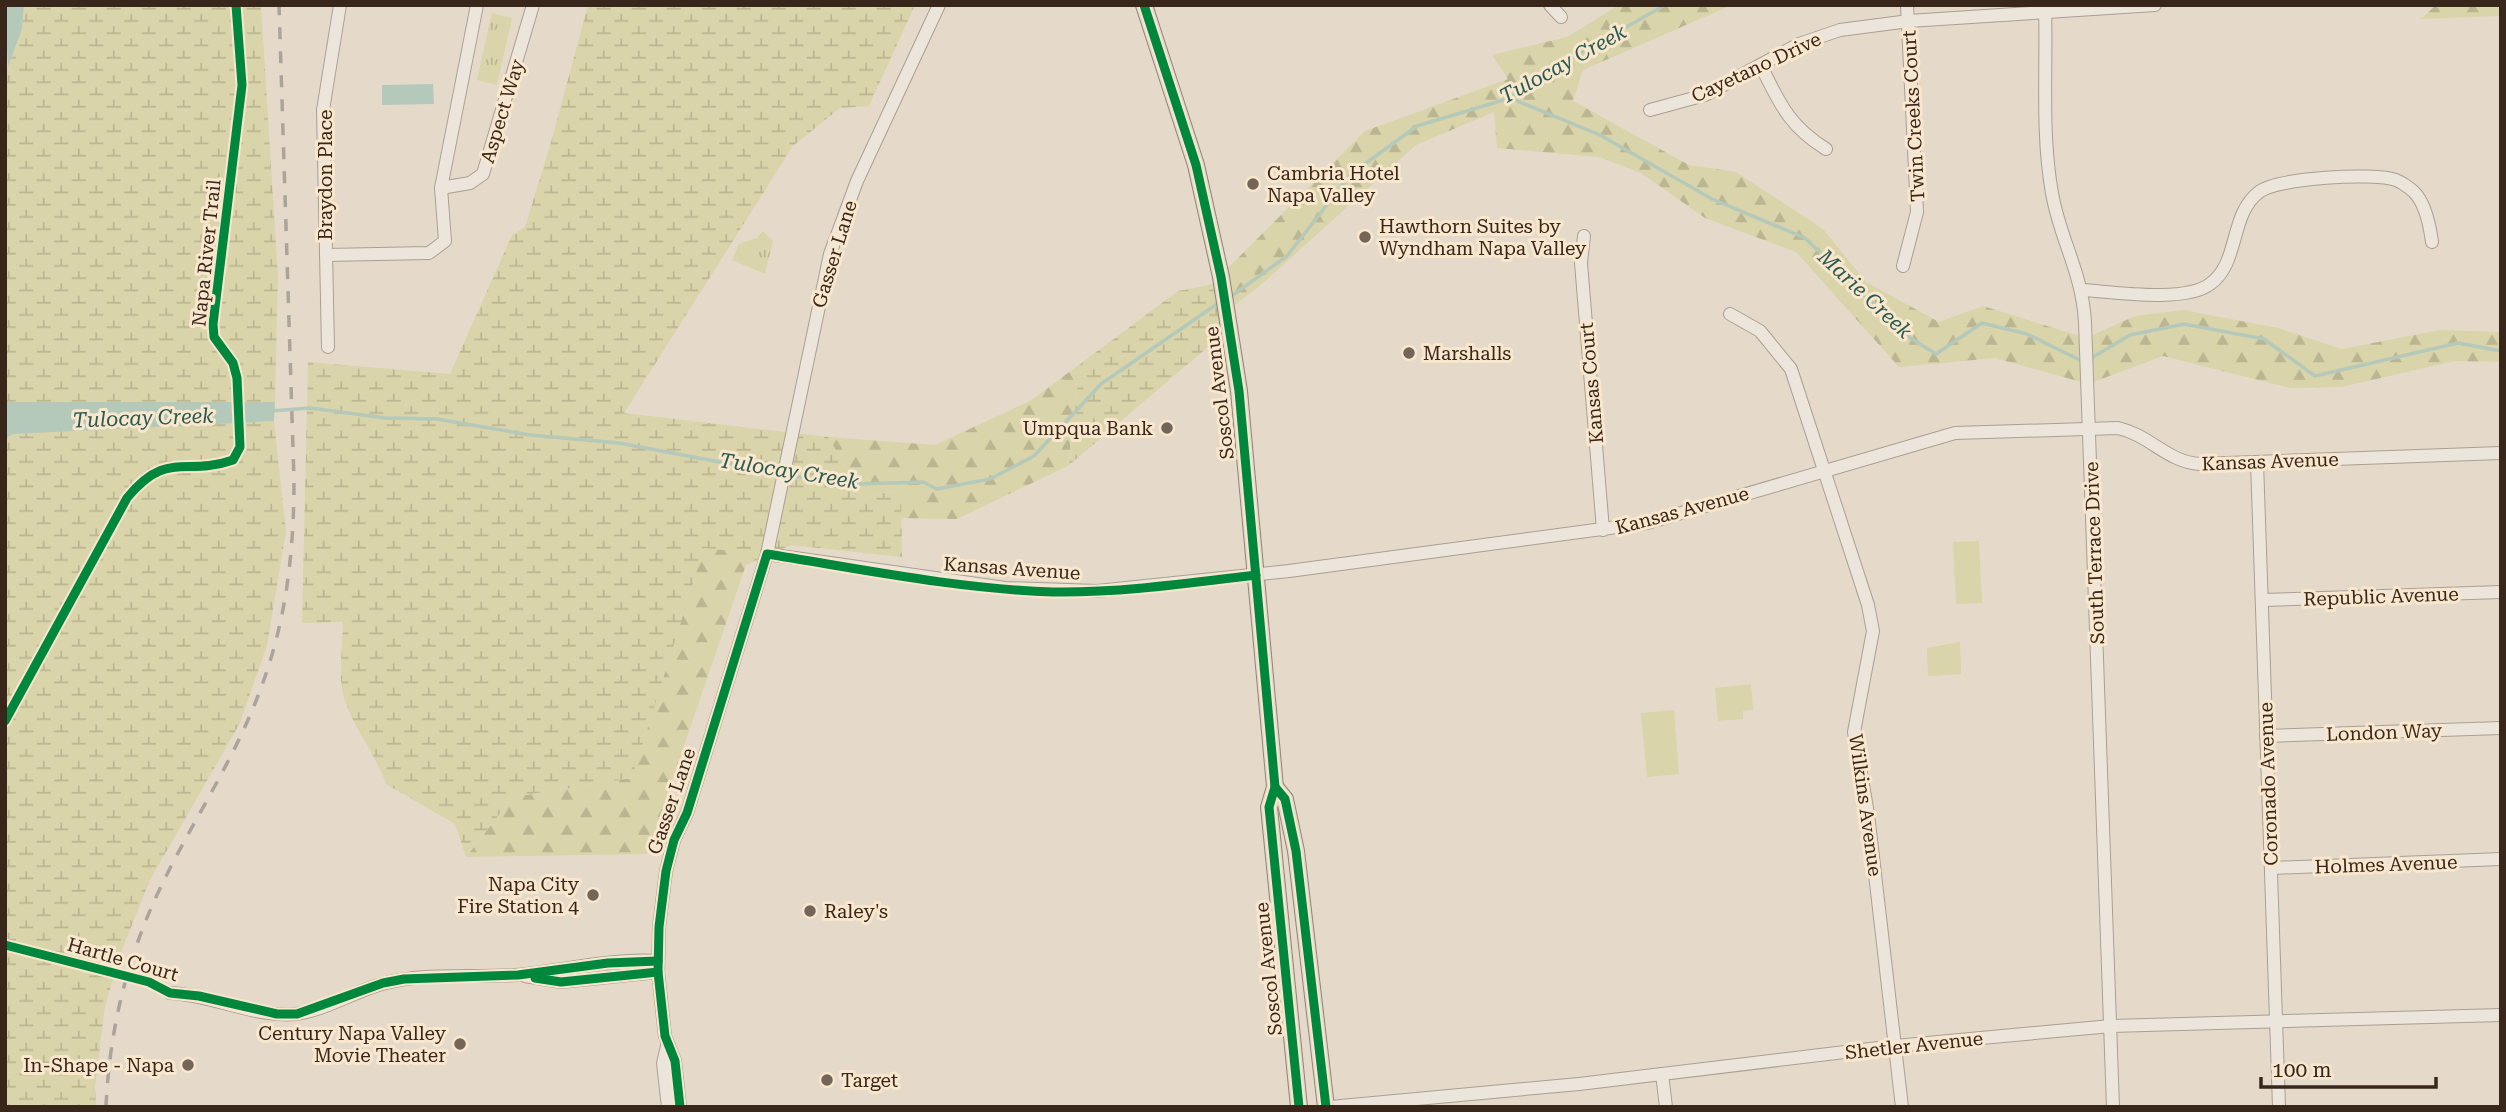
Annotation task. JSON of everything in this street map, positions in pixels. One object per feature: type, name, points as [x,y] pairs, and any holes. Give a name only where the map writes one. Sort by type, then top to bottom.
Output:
[{"type":"main road","name":"Soscol Avenue","points":[[1144,5],[1196,164],[1221,276],[1239,391],[1275,787],[1269,807],[1299,1107]]},
{"type":"main road","name":"Soscol Avenue","points":[[1275,787],[1286,799],[1296,852],[1328,1107]]},
{"type":"street","name":"Braydon Place","points":[[328,347],[323,110],[340,5]]},
{"type":"street","name":"Aspect Way","points":[[326,255],[429,253],[445,241],[441,188],[477,5]]},
{"type":"street","name":"Aspect Way","points":[[441,188],[470,183],[483,174],[533,5]]},
{"type":"street","name":"Gasser Lane","points":[[668,1107],[663,1063],[667,1046],[658,966],[666,871],[674,840],[687,813],[767,554],[830,254],[856,181],[939,5]]},
{"type":"street","points":[[1550,5],[1561,17]]},
{"type":"street","name":"Twin Creeks Court","points":[[1903,266],[1917,212],[1907,5]]},
{"type":"street","name":"Cayetano Drive","points":[[1650,110],[1705,95],[1799,44],[1840,30],[2045,8],[2155,5]]},
{"type":"street","name":"South Terrace Drive","points":[[2045,8],[2047,156],[2058,224],[2083,290],[2085,322],[2113,1107]]},
{"type":"street","points":[[1761,66],[1787,118],[1805,137],[1826,149]]},
{"type":"street","points":[[2083,290],[2168,294],[2194,291],[2210,285],[2225,269],[2239,221],[2255,194],[2263,188],[2297,179],[2396,180],[2415,192],[2429,224],[2432,242]]},
{"type":"street","name":"Kansas Court","points":[[1584,236],[1581,263],[1603,530]]},
{"type":"street","name":"Wilkins Avenue","points":[[1730,314],[1760,331],[1791,369],[1822,470],[1859,569],[1872,631],[1854,732],[1868,814],[1902,1107]]},
{"type":"street","name":"Kansas Avenue","points":[[767,554],[935,580],[1052,592],[1097,591],[1256,575],[1647,523],[1955,433],[2118,428],[2137,432],[2167,456],[2183,463],[2501,453]]},
{"type":"street","name":"Coronado Avenue","points":[[2257,462],[2279,1107]]},
{"type":"street","name":"Republic Avenue","points":[[2262,600],[2501,592]]},
{"type":"street","name":"London Way","points":[[2266,736],[2501,728]]},
{"type":"street","name":"Holmes Avenue","points":[[2271,868],[2501,859]]},
{"type":"street","name":"Hartle Court","points":[[170,993],[206,997],[277,1014],[297,1014],[383,983],[404,979],[518,975],[561,982],[658,966]]},
{"type":"street","name":"Shetler Avenue","points":[[1328,1107],[1662,1074],[1895,1046],[2111,1026],[2501,1015]]},
{"type":"street","name":"Gasser Lane","points":[[667,1046],[675,1061],[680,1107]]},
{"type":"street","points":[[1662,1074],[1666,1107]]},
{"type":"green space","points":[[24,5],[261,5],[278,278],[275,402],[5,402],[5,63],[8,67],[22,29]]},
{"type":"green space","points":[[588,5],[915,5],[869,106],[840,108],[793,146],[624,413],[828,437],[864,498],[901,489],[902,557],[791,545],[746,565],[733,551],[704,548],[632,778],[513,797],[466,857],[455,824],[386,784],[345,702],[341,664],[343,622],[302,623],[308,362],[450,374],[512,235],[525,227]]},
{"type":"green space","points":[[1619,5],[1732,5],[1583,70],[1573,101],[1689,165],[1736,172],[1823,229],[1866,282],[1939,322],[1983,306],[2086,338],[2135,316],[2183,310],[2278,328],[2342,349],[2440,330],[2501,332],[2501,362],[2455,361],[2341,387],[2290,388],[2163,356],[2088,384],[1995,358],[1899,367],[1796,252],[1705,218],[1641,173],[1599,157],[1497,148],[1494,112],[1416,145],[1262,284],[1235,305],[1228,268],[1365,131],[1508,79],[1492,55],[1567,37]]},
{"type":"green space","points":[[2436,5],[2501,5],[2501,16],[2421,19]]},
{"type":"green space","points":[[492,13],[512,18],[497,85],[477,80]]},
{"type":"green space","points":[[763,231],[773,241],[765,274],[732,260],[739,244],[757,238]]},
{"type":"green space","points":[[1214,284],[1221,336],[1068,466],[1080,364],[1178,291]]},
{"type":"green space","points":[[1080,364],[1068,466],[957,519],[900,518],[900,489],[864,498],[828,437],[935,445],[1030,401]]},
{"type":"green space","points":[[274,421],[286,532],[267,645],[240,723],[150,880],[121,952],[105,1006],[95,1086],[96,1107],[5,1107],[5,438],[14,434],[113,427]]},
{"type":"green space","points":[[1979,541],[1982,603],[1956,604],[1953,542]]},
{"type":"green space","points":[[704,547],[733,551],[746,565],[647,854],[466,857],[513,797],[632,778]]},
{"type":"green space","points":[[1960,642],[1961,674],[1928,676],[1927,648]]},
{"type":"green space","points":[[1751,684],[1753,710],[1743,711],[1743,719],[1718,721],[1715,688]]},
{"type":"green space","points":[[1674,710],[1679,774],[1647,777],[1641,713]]},
{"type":"water","points":[[5,5],[24,5],[22,29],[8,67]]},
{"type":"water","points":[[433,84],[434,104],[382,105],[382,85]]},
{"type":"water","points":[[5,402],[275,402],[274,421],[14,434],[5,438]]},
{"type":"waterway","name":"Tulocay Creek","points":[[1230,297],[1287,256],[1351,174],[1417,126],[1510,98],[1551,70],[1665,5]]},
{"type":"waterway","name":"Marie Creek","points":[[1510,98],[1600,135],[1712,199],[1805,238],[1907,336],[1936,354],[1982,323],[2027,334],[2082,361]]},
{"type":"waterway","name":"Tulocay Creek","points":[[271,411],[310,408],[385,418],[437,419],[530,435],[619,443],[799,477],[858,484],[923,482],[937,489],[990,479],[1034,456],[1101,384],[1220,302]]},
{"type":"waterway","name":"Marie Creek","points":[[2088,360],[2130,335],[2184,324],[2264,339],[2315,376],[2458,343],[2501,351]]},
{"type":"railway","points":[[106,1107],[114,1030],[133,955],[152,906],[178,852],[248,721],[276,641],[287,588],[294,480],[279,5]]},
{"type":"cycle path","name":"Napa River Trail","points":[[5,721],[127,498],[141,483],[165,469],[216,465],[233,460],[240,447],[237,378],[233,363],[214,337],[213,324],[242,85],[236,5]]},
{"type":"cycle path","points":[[1144,5],[1196,165],[1221,277],[1239,391],[1275,787],[1269,807],[1299,1107]]},
{"type":"cycle path","points":[[680,1107],[675,1061],[665,1036],[658,972],[659,927],[666,871],[674,840],[687,813],[767,554],[946,583],[1053,592],[1129,589],[1256,575]]},
{"type":"cycle path","points":[[1275,787],[1285,799],[1296,851],[1326,1107]]},
{"type":"cycle path","points":[[5,945],[149,982],[170,993],[199,996],[277,1014],[297,1014],[383,983],[404,979],[518,975],[608,963],[658,961]]},
{"type":"cycle path","points":[[535,978],[561,982],[658,972]]},
{"type":"place","name":"Cambria Hotel Napa Valley","points":[[1253,184]]},
{"type":"place","name":"Hawthorn Suites by Wyndham Napa Valley","points":[[1365,237]]},
{"type":"place","name":"Marshalls","points":[[1409,353]]},
{"type":"place","name":"Umpqua Bank","points":[[1167,428]]},
{"type":"place","name":"Napa City Fire Station 4","points":[[593,895]]},
{"type":"place","name":"Raley's","points":[[810,911]]},
{"type":"place","name":"Century Napa Valley Movie Theater","points":[[460,1044]]},
{"type":"place","name":"In-Shape - Napa","points":[[188,1065]]},
{"type":"place","name":"Target","points":[[827,1080]]}]
